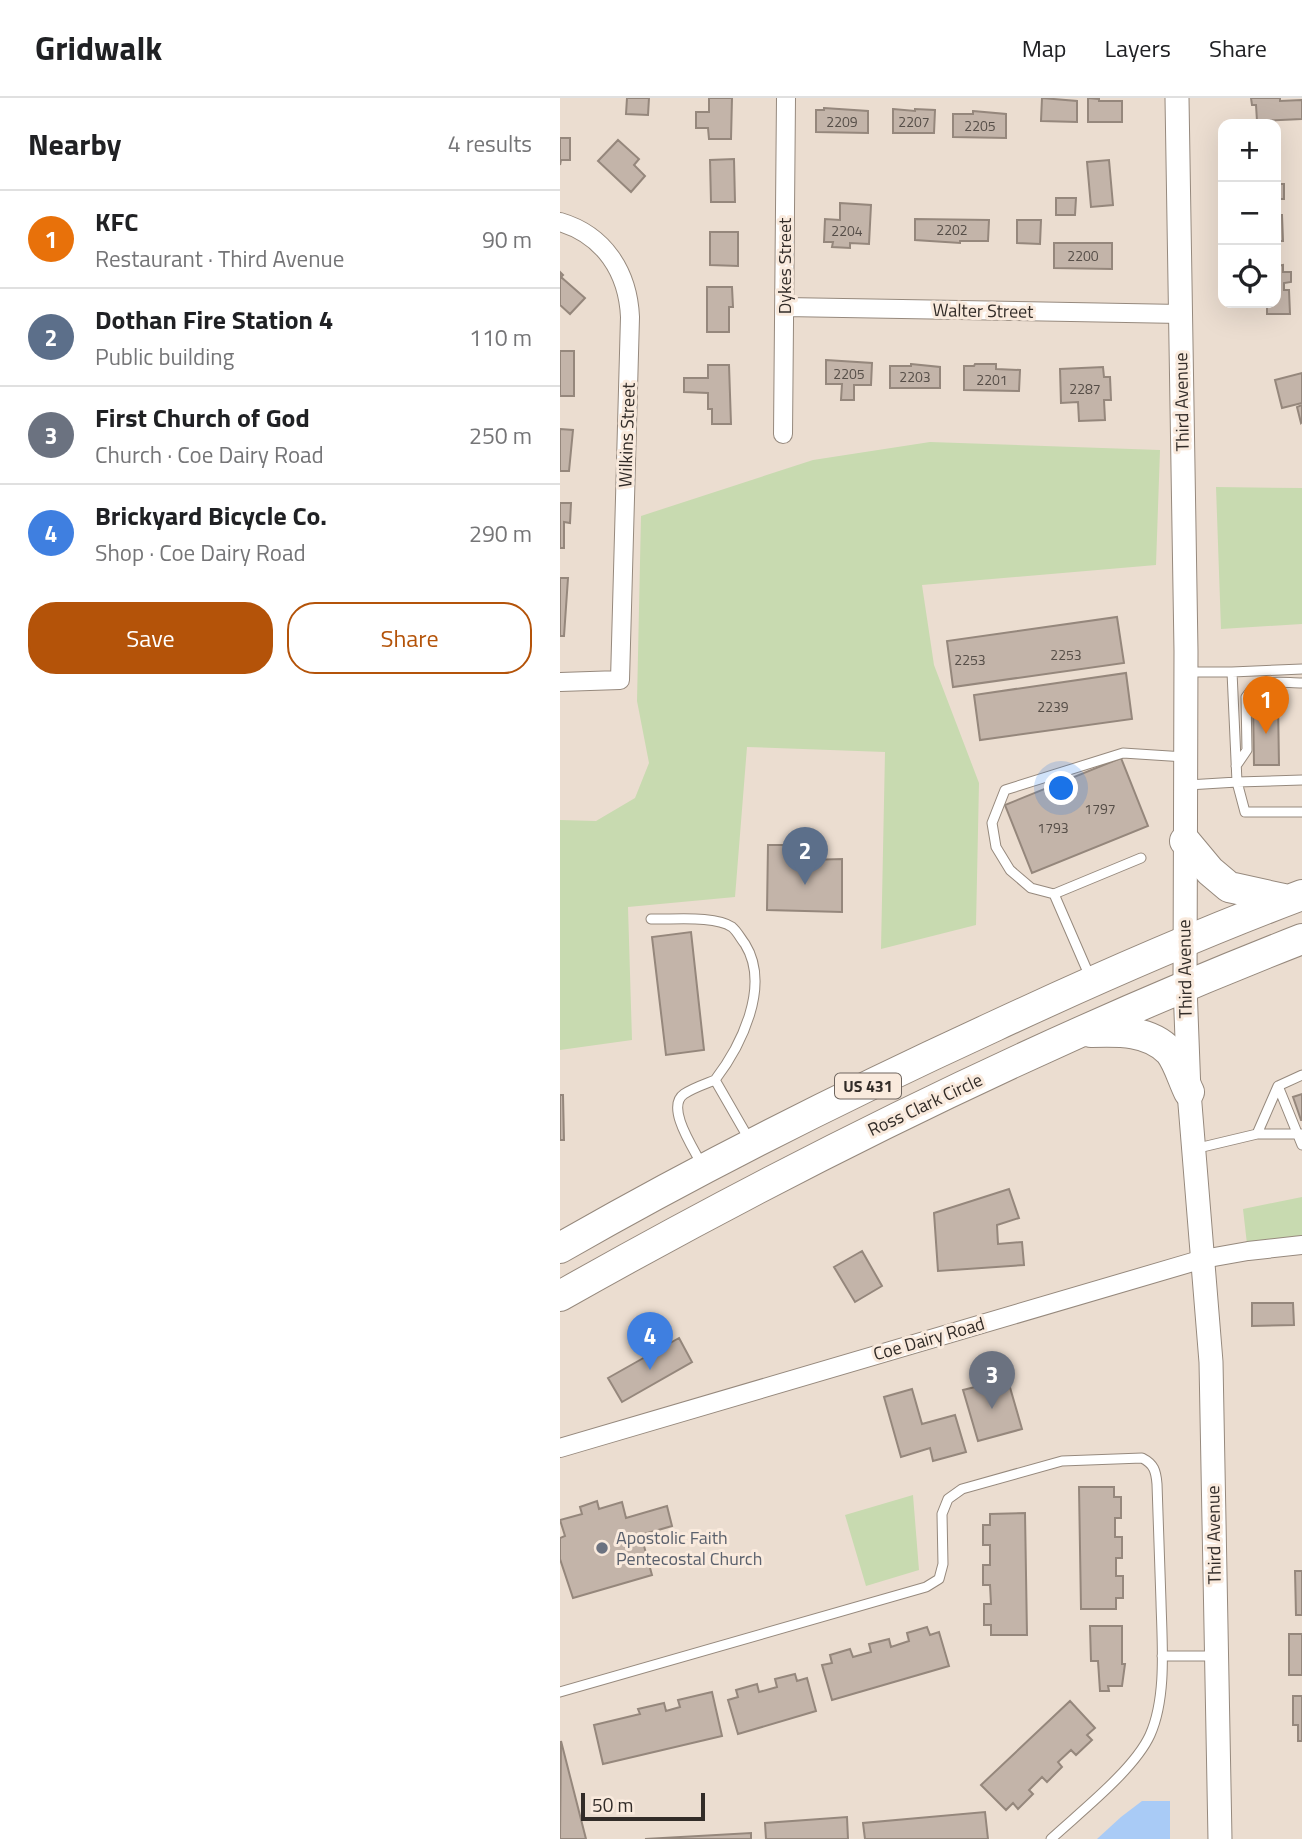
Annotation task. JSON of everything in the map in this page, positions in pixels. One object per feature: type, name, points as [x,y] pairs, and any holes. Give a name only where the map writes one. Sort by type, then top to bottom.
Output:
[{"type":"highway","points":[[1185,841],[1210,871],[1229,887],[1295,897]]},
{"type":"highway","name":"US 431","points":[[560,1248],[778,1130],[906,1066],[1184,942],[1295,897]]},
{"type":"highway","name":"Ross Clark Circle","points":[[560,1296],[795,1168],[925,1104],[1185,986],[1302,939]]},
{"type":"highway","points":[[1081,1032],[1122,1031],[1150,1038],[1170,1052],[1189,1092]]},
{"type":"highway","points":[[778,1130],[795,1168]]},
{"type":"street","name":"Dykes Street","points":[[783,434],[786,98]]},
{"type":"street","name":"Third Avenue","points":[[1177,98],[1185,672],[1185,986],[1189,1092],[1211,1362],[1220,1839]]},
{"type":"street","name":"Wilkins Street","points":[[560,222],[578,228],[603,247],[621,272],[630,302],[620,680],[560,682]]},
{"type":"street","name":"Walter Street","points":[[785,307],[1181,314]]},
{"type":"street","name":"Coe Dairy Road","points":[[560,1448],[1203,1259],[1302,1245]]},
{"type":"lane","points":[[1185,672],[1302,669]]},
{"type":"lane","points":[[1232,672],[1235,767],[1245,812],[1302,812]]},
{"type":"lane","points":[[1235,767],[1247,750],[1246,697],[1250,690],[1266,682],[1302,683]]},
{"type":"lane","points":[[1141,858],[1054,894],[1031,888],[1010,870],[996,848],[992,823],[1005,790],[1124,753],[1185,757]]},
{"type":"lane","points":[[1184,785],[1302,780]]},
{"type":"lane","points":[[1054,894],[1092,982]]},
{"type":"lane","points":[[651,919],[719,922],[732,927],[748,950],[755,985],[752,1004],[727,1064],[715,1080],[682,1095],[677,1103],[677,1113],[704,1169]]},
{"type":"lane","points":[[1258,1134],[1278,1086],[1302,1075]]},
{"type":"lane","points":[[715,1080],[752,1144]]},
{"type":"lane","points":[[1278,1086],[1300,1134],[1302,1145]]},
{"type":"lane","points":[[1194,1149],[1258,1134],[1300,1134]]},
{"type":"lane","points":[[560,1692],[926,1587],[939,1579],[943,1564],[942,1514],[948,1499],[962,1489],[1062,1461],[1142,1458],[1151,1463],[1157,1473],[1162,1656],[1156,1715],[1145,1742],[1121,1773],[1051,1839]]},
{"type":"lane","points":[[1162,1656],[1217,1656]]},
{"type":"green space","points":[[930,442],[1160,450],[1156,565],[922,585],[934,665],[979,783],[976,925],[881,949],[885,752],[747,747],[735,897],[628,907],[632,1040],[560,1050],[560,820],[596,821],[635,798],[649,763],[637,701],[641,516],[813,460]]},
{"type":"green space","points":[[1216,487],[1302,488],[1302,624],[1221,629]]},
{"type":"green space","points":[[1302,1197],[1302,1237],[1247,1244],[1243,1209]]},
{"type":"green space","points":[[913,1495],[919,1570],[866,1586],[845,1515]]},
{"type":"water","points":[[1142,1801],[1170,1801],[1170,1839],[1097,1839],[1121,1817]]},
{"type":"building","points":[[627,98],[649,98],[648,115],[626,114]]},
{"type":"building","points":[[709,98],[732,98],[731,139],[709,139],[708,128],[696,128],[696,112],[709,112]]},
{"type":"building","points":[[1042,98],[1077,101],[1077,122],[1041,121]]},
{"type":"building","points":[[1088,98],[1122,101],[1122,122],[1088,122]]},
{"type":"building","points":[[1251,98],[1302,100],[1302,119],[1257,119],[1256,105],[1252,105]]},
{"type":"building","points":[[824,108],[868,111],[868,133],[816,132],[816,110]]},
{"type":"building","points":[[893,109],[935,110],[934,133],[893,133]]},
{"type":"building","points":[[973,111],[1006,114],[1006,138],[953,137],[953,114],[973,114]]},
{"type":"building","points":[[560,138],[570,138],[570,160],[561,160],[560,165]]},
{"type":"building","points":[[618,140],[639,159],[634,165],[645,176],[631,192],[598,161]]},
{"type":"building","points":[[734,159],[735,202],[711,202],[710,160]]},
{"type":"building","points":[[1109,160],[1113,205],[1091,207],[1087,162]]},
{"type":"building","points":[[1281,184],[1284,184],[1284,199],[1281,199]]},
{"type":"building","points":[[1056,198],[1076,198],[1075,215],[1056,215]]},
{"type":"building","points":[[840,203],[871,205],[869,244],[850,243],[850,248],[832,247],[833,242],[824,242],[825,219],[840,220]]},
{"type":"building","points":[[1281,215],[1282,215],[1281,241]]},
{"type":"building","points":[[915,219],[989,220],[988,241],[960,243],[915,240]]},
{"type":"building","points":[[1017,220],[1041,220],[1040,244],[1017,243]]},
{"type":"building","points":[[710,232],[738,232],[738,266],[710,265]]},
{"type":"building","points":[[1054,243],[1112,243],[1112,269],[1054,268]]},
{"type":"building","points":[[1281,265],[1283,272],[1291,272],[1291,282],[1284,283],[1284,290],[1289,290],[1290,314],[1267,314],[1267,308],[1281,308]]},
{"type":"building","points":[[560,272],[563,275],[561,277],[585,298],[570,314],[560,305]]},
{"type":"building","points":[[707,287],[732,287],[733,307],[729,307],[729,332],[707,332]]},
{"type":"building","points":[[560,351],[574,351],[574,396],[560,396]]},
{"type":"building","points":[[826,360],[872,363],[871,385],[854,385],[854,400],[841,400],[842,384],[826,384]]},
{"type":"building","points":[[911,364],[940,367],[940,388],[890,388],[890,366]]},
{"type":"building","points":[[996,364],[996,369],[1020,370],[1019,391],[964,390],[964,366]]},
{"type":"building","points":[[708,365],[729,365],[731,424],[712,424],[708,393],[684,392],[684,378],[708,378]]},
{"type":"building","points":[[1103,367],[1104,377],[1110,377],[1111,400],[1104,400],[1105,420],[1079,421],[1078,402],[1061,403],[1060,369]]},
{"type":"building","points":[[1302,373],[1302,403],[1282,408],[1275,380]]},
{"type":"building","points":[[1302,405],[1302,422],[1301,423],[1297,407]]},
{"type":"building","points":[[560,429],[573,430],[569,471],[560,471]]},
{"type":"building","points":[[560,503],[571,503],[570,523],[564,522],[564,548],[560,548]]},
{"type":"building","points":[[560,578],[568,578],[564,636],[560,636]]},
{"type":"building","points":[[1117,617],[1124,663],[953,687],[947,641]]},
{"type":"building","points":[[1126,673],[1132,719],[980,740],[974,695]]},
{"type":"building","points":[[1274,696],[1274,702],[1278,702],[1279,765],[1254,765],[1253,703],[1262,703],[1262,697]]},
{"type":"building","points":[[1121,758],[1148,826],[1032,873],[1005,805]]},
{"type":"building","points":[[768,845],[808,845],[808,860],[842,859],[842,912],[767,910]]},
{"type":"building","points":[[691,932],[704,1050],[666,1055],[652,937]]},
{"type":"building","points":[[1302,1094],[1302,1120],[1301,1120],[1293,1097]]},
{"type":"building","points":[[560,1095],[563,1095],[564,1140],[560,1140]]},
{"type":"building","points":[[1009,1189],[1019,1218],[997,1225],[998,1244],[1022,1242],[1024,1265],[938,1271],[934,1213]]},
{"type":"building","points":[[862,1251],[882,1286],[855,1302],[834,1267]]},
{"type":"building","points":[[1252,1303],[1293,1303],[1294,1325],[1252,1326]]},
{"type":"building","points":[[679,1338],[692,1362],[622,1402],[608,1378]]},
{"type":"building","points":[[993,1371],[996,1381],[1007,1377],[1022,1429],[978,1441],[963,1390],[975,1387],[972,1377]]},
{"type":"building","points":[[912,1389],[922,1424],[955,1415],[966,1452],[933,1461],[930,1448],[901,1457],[884,1397]]},
{"type":"building","points":[[1079,1487],[1114,1487],[1114,1497],[1121,1497],[1121,1518],[1115,1518],[1115,1537],[1122,1537],[1122,1558],[1116,1558],[1116,1576],[1123,1576],[1123,1598],[1116,1598],[1116,1609],[1081,1609]]},
{"type":"building","name":"Apostolic Faith Pentecostal Church","points":[[597,1501],[599,1509],[622,1502],[626,1518],[667,1506],[672,1526],[641,1535],[652,1575],[573,1598],[560,1559],[560,1538],[565,1536],[560,1520],[582,1514],[580,1507]]},
{"type":"building","points":[[1025,1513],[1027,1635],[991,1635],[991,1625],[984,1625],[984,1604],[991,1604],[990,1585],[983,1585],[983,1565],[990,1565],[990,1545],[983,1545],[983,1525],[990,1525],[990,1514]]},
{"type":"building","points":[[1295,1571],[1302,1571],[1302,1615],[1296,1615]]},
{"type":"building","points":[[1090,1626],[1122,1626],[1122,1664],[1125,1664],[1122,1686],[1108,1686],[1109,1691],[1100,1691],[1098,1661],[1091,1661]]},
{"type":"building","points":[[927,1627],[930,1635],[939,1632],[949,1666],[832,1700],[822,1665],[832,1663],[830,1655],[850,1649],[853,1657],[871,1652],[869,1644],[889,1639],[891,1647],[909,1641],[907,1633]]},
{"type":"building","points":[[1289,1634],[1302,1634],[1302,1675],[1289,1675]]},
{"type":"building","points":[[795,1674],[797,1681],[807,1678],[816,1711],[738,1734],[728,1700],[738,1697],[736,1690],[757,1684],[759,1692],[777,1687],[775,1679]]},
{"type":"building","points":[[712,1692],[722,1736],[603,1764],[594,1725],[640,1714],[638,1709],[664,1703],[666,1711],[680,1707],[678,1700]]},
{"type":"building","points":[[1293,1696],[1302,1696],[1302,1741],[1298,1741],[1298,1725],[1293,1725]]},
{"type":"building","points":[[1070,1701],[1095,1728],[1087,1735],[1092,1740],[1076,1755],[1071,1750],[1058,1762],[1062,1767],[1047,1782],[1042,1777],[1029,1790],[1033,1794],[1018,1809],[1013,1803],[1006,1810],[981,1785]]},
{"type":"building","points":[[561,1741],[586,1839],[560,1839]]},
{"type":"building","points":[[985,1812],[988,1839],[865,1839],[863,1823]]},
{"type":"building","points":[[847,1817],[848,1839],[766,1839],[765,1823]]},
{"type":"building","points":[[751,1833],[751,1839],[645,1839]]},
{"type":"place","name":"KFC","points":[[1266,734]]},
{"type":"place","name":"Dothan Fire Station 4","points":[[805,885]]},
{"type":"place","name":"Brickyard Bicycle Co.","points":[[650,1370]]},
{"type":"place","name":"First Church of God","points":[[992,1409]]},
{"type":"place","name":"Apostolic Faith Pentecostal Church","points":[[602,1548]]}]
